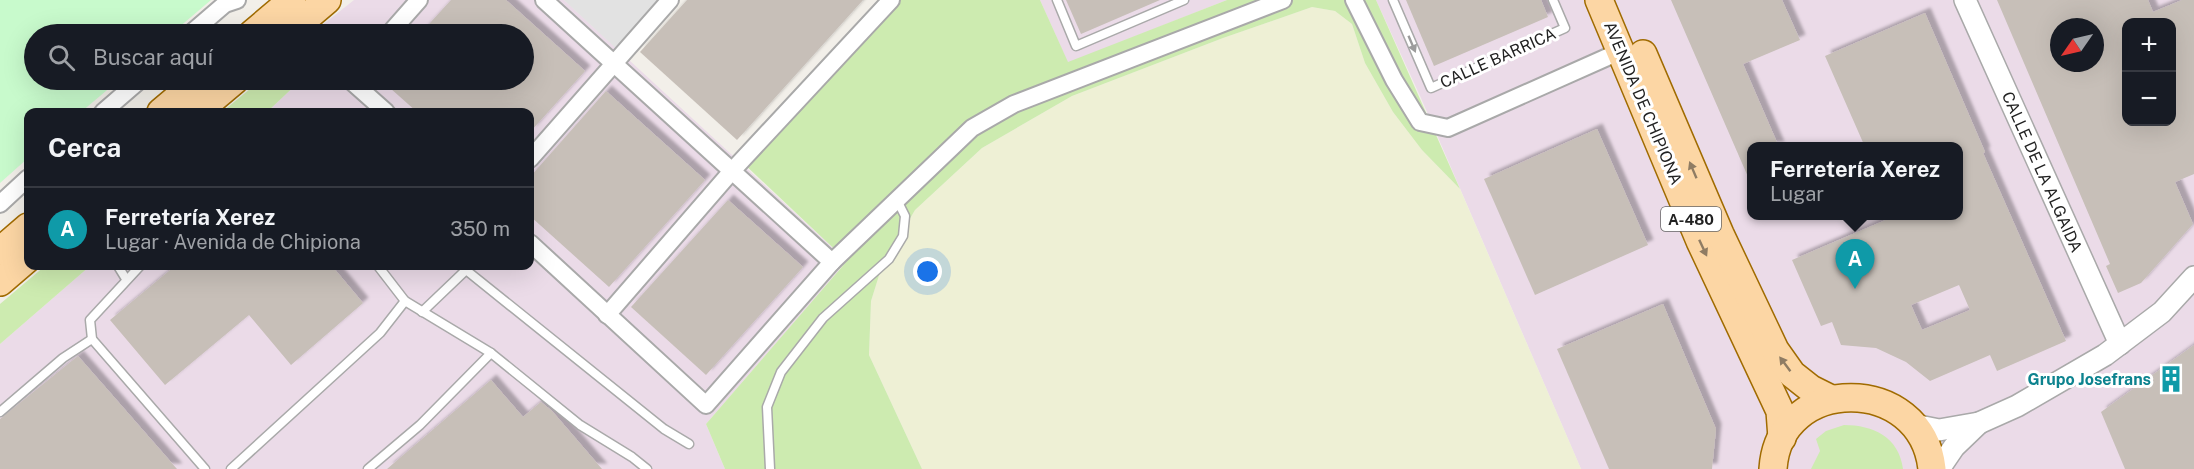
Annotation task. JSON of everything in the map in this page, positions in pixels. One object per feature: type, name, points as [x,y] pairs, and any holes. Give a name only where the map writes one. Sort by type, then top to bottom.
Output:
[{"type":"main road","points":[[264,24],[292,0]]},
{"type":"main road","points":[[299,24],[327,0]]},
{"type":"main road","name":"AVENIDA DE CHIPIONA","points":[[1599,0],[1700,241],[1780,411],[1782,438]]},
{"type":"main road","name":"AVENIDA DE CHIPIONA","points":[[1620,0],[1720,234],[1774,350],[1792,374],[1811,389],[1832,399]]},
{"type":"main road","points":[[166,108],[187,90]]},
{"type":"main road","points":[[202,108],[223,90]]},
{"type":"main road","points":[[0,251],[24,230]]},
{"type":"main road","points":[[0,282],[24,261]]},
{"type":"main road","name":"A-480","points":[[1773,469],[1774,459],[1782,438],[1795,420],[1812,407],[1832,399],[1854,396],[1876,400],[1897,410],[1914,425],[1924,441],[1932,469]]},
{"type":"street","points":[[202,24],[225,4],[237,0]]},
{"type":"street","points":[[398,24],[419,0]]},
{"type":"street","points":[[544,0],[832,262]]},
{"type":"street","points":[[534,154],[612,63],[670,0]]},
{"type":"street","points":[[608,315],[731,172],[891,0]]},
{"type":"street","points":[[534,247],[706,405],[832,262],[972,128],[1014,104],[1283,0]]},
{"type":"street","points":[[1354,0],[1394,80],[1420,122],[1448,128],[1621,51]]},
{"type":"street","name":"CALLE DE LA ALGAIDA","points":[[1965,0],[2120,344]]},
{"type":"street","points":[[108,108],[128,90]]},
{"type":"street","points":[[361,90],[382,108]]},
{"type":"street","points":[[0,204],[24,182]]},
{"type":"street","points":[[1914,425],[1939,430],[1979,423],[2017,406],[2105,355],[2162,312],[2194,277]]},
{"type":"street","points":[[1939,469],[1954,447],[1979,423]]},
{"type":"lane","points":[[1057,0],[1076,46],[1184,0]]},
{"type":"lane","name":"CALLE BARRICA","points":[[1393,0],[1431,88],[1565,28],[1553,0]]},
{"type":"lane","points":[[770,469],[767,407],[781,372],[823,318],[889,259],[903,236],[905,216],[897,200]]},
{"type":"lane","points":[[120,270],[126,279]]},
{"type":"lane","points":[[136,270],[90,320],[92,339],[205,469]]},
{"type":"lane","points":[[381,270],[405,301],[491,353],[580,424],[647,469]]},
{"type":"lane","points":[[422,312],[461,270]]},
{"type":"lane","points":[[465,270],[664,429],[689,444]]},
{"type":"lane","points":[[231,469],[380,333],[405,301]]},
{"type":"lane","points":[[0,412],[63,358],[92,339]]},
{"type":"lane","points":[[368,469],[420,425],[491,353]]},
{"type":"shaded area","points":[[354,0],[564,0],[847,261],[706,424],[725,469],[0,469],[0,344],[85,270],[534,270],[534,108],[271,108],[290,90],[534,90],[534,24],[324,24]]},
{"type":"shaded area","points":[[564,0],[670,0],[621,53]]},
{"type":"shaded area","points":[[1040,0],[1227,0],[1068,63]]},
{"type":"shaded area","points":[[1376,0],[2194,0],[2194,469],[1581,469],[1421,98]]},
{"type":"green space","points":[[0,0],[211,0],[183,24],[24,24],[24,90],[107,90],[86,108],[24,108],[24,162],[0,183]]},
{"type":"green space","points":[[891,0],[1040,0],[1068,62],[1227,0],[1376,0],[1460,189],[1422,150],[1393,112],[1365,63],[1352,24],[1335,11],[1312,7],[1223,38],[1072,96],[982,148],[915,210],[882,266],[871,301],[869,355],[922,469],[725,469],[706,424],[847,261],[741,161]]},
{"type":"green space","points":[[1312,7],[1335,11],[1352,24],[1365,63],[1393,112],[1422,150],[1460,189],[1581,469],[922,469],[869,355],[871,301],[882,266],[915,210],[982,148],[1072,96],[1223,38]]},
{"type":"green space","points":[[249,90],[290,90],[271,108],[227,108]]},
{"type":"green space","points":[[40,270],[85,270],[0,344],[0,304]]},
{"type":"green space","points":[[1844,425],[1865,427],[1883,435],[1896,449],[1903,469],[1811,469],[1820,451],[1816,439],[1826,431]]},
{"type":"building","points":[[451,0],[506,0],[533,24],[429,24]]},
{"type":"building","points":[[687,0],[863,0],[737,140],[640,52]]},
{"type":"building","points":[[1066,0],[1160,0],[1081,34]]},
{"type":"building","points":[[1406,0],[1541,0],[1548,17],[1434,66]]},
{"type":"building","points":[[1671,0],[1782,0],[1800,40],[1743,64],[1777,142],[1747,142],[1747,175]]},
{"type":"building","points":[[1997,0],[2148,0],[2153,12],[2182,0],[2194,0],[2194,174],[2175,182],[2193,224],[2141,283],[2118,293],[2106,266],[2110,264]]},
{"type":"building","points":[[1925,13],[1985,152],[1983,153],[2066,341],[1997,371],[1990,355],[1930,381],[1906,362],[1876,348],[1841,345],[1832,322],[1821,326],[1792,260],[1886,220],[1963,220],[1963,142],[1863,142],[1825,56]],"holes":[[[1959,285],[1970,310],[1922,330],[1911,305]]]},
{"type":"building","points":[[534,25],[585,71],[534,128],[534,108],[412,108],[392,90],[534,90]]},
{"type":"building","points":[[606,91],[705,180],[609,287],[534,220],[534,172]]},
{"type":"building","points":[[1597,129],[1648,245],[1535,295],[1484,179]]},
{"type":"building","points":[[728,200],[803,267],[706,375],[631,307]]},
{"type":"building","points":[[170,270],[335,270],[363,303],[291,365],[249,315],[165,385],[110,320]]},
{"type":"building","points":[[1663,304],[1716,429],[1712,469],[1609,469],[1557,349]]},
{"type":"building","name":"Grupo Josefrans","points":[[2194,345],[2194,469],[2125,469],[2101,412]]},
{"type":"building","points":[[78,356],[177,469],[0,469],[0,419]]},
{"type":"building","points":[[491,380],[523,417],[541,402],[552,411],[602,469],[387,469]]},
{"type":"place","name":"Ferretería Xerez","points":[[1855,289]]},
{"type":"place","name":"Grupo Josefrans","points":[[2171,379]]}]
